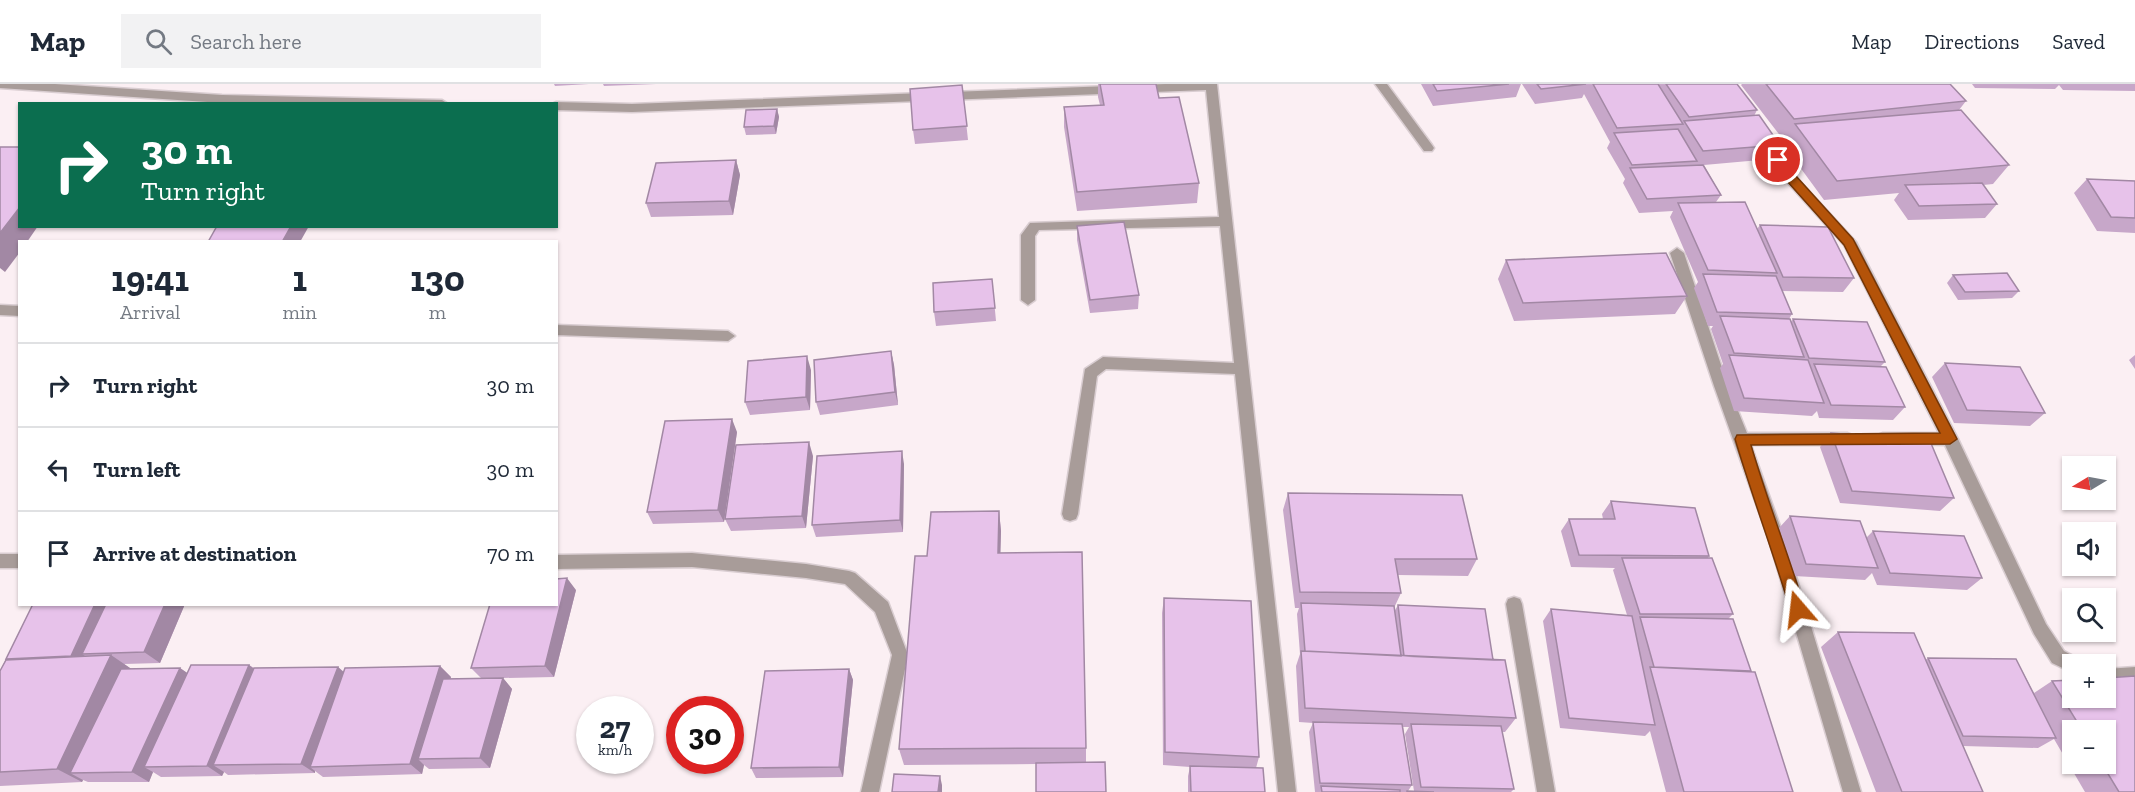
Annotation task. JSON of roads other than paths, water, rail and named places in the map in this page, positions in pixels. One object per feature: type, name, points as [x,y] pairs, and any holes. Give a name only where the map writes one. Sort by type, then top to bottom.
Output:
[{"type":"street","points":[[0,84],[222,99],[354,102]]},
{"type":"street","points":[[1381,84],[1428,148]]},
{"type":"street","points":[[558,106],[632,108],[1211,85],[1287,792]]},
{"type":"street","points":[[1757,131],[1791,178],[1849,242],[1950,439],[2040,629],[2058,657],[2062,659]]},
{"type":"street","points":[[1028,300],[1028,235],[1035,226],[1226,221]]},
{"type":"street","points":[[1677,253],[1721,386],[1777,540],[1852,792]]},
{"type":"street","points":[[0,310],[18,311]]},
{"type":"street","points":[[558,330],[728,336]]},
{"type":"street","points":[[1070,514],[1090,373],[1103,363],[1243,369]]},
{"type":"street","points":[[1742,439],[1950,439]]},
{"type":"street","points":[[558,562],[692,560],[806,571],[849,578],[882,607],[900,655],[870,792]]},
{"type":"street","points":[[0,561],[18,561]]},
{"type":"street","points":[[1514,604],[1546,792]]},
{"type":"street","points":[[2116,676],[2135,675]]}]
